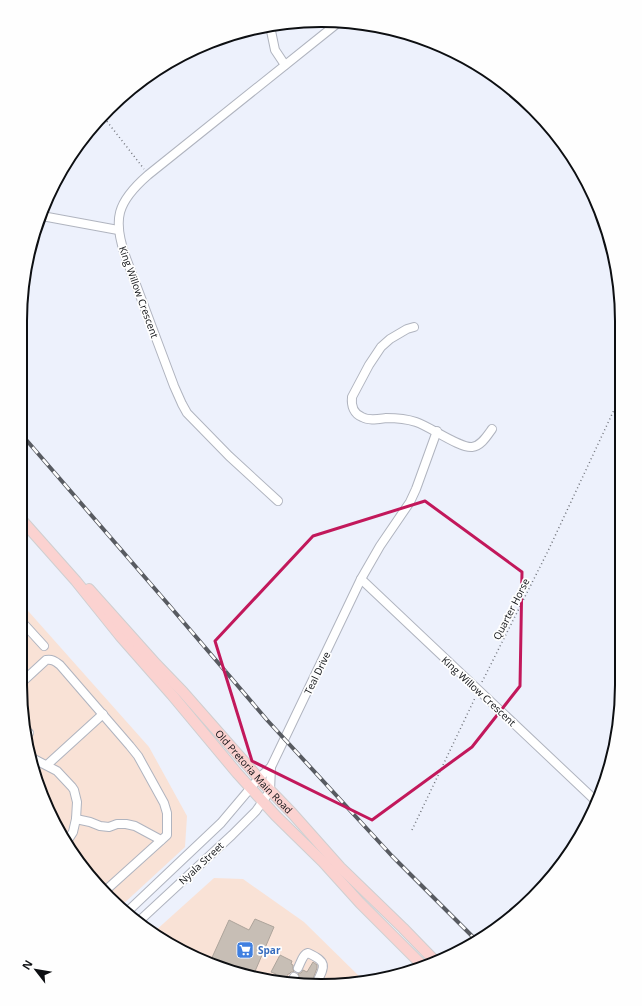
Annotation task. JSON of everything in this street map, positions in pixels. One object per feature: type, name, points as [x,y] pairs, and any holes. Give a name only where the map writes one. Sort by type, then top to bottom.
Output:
[{"type":"main road","name":"Old Pretoria Main Road","points":[[27,526],[76,581],[121,637],[250,788],[323,862],[360,903],[419,962]]},
{"type":"main road","name":"Old Pretoria Main Road","points":[[76,581],[91,590],[270,791],[292,813],[340,867],[432,958]]},
{"type":"street","name":"King Willow Crescent","points":[[278,501],[208,436],[185,410],[174,386],[121,245],[118,230],[119,217],[125,201],[136,185],[332,28]]},
{"type":"street","points":[[271,32],[275,50],[286,65]]},
{"type":"street","points":[[46,217],[118,230]]},
{"type":"street","points":[[414,327],[401,332],[381,347],[369,365],[352,397],[351,402],[355,412],[364,418],[388,418],[422,424],[456,442],[473,447],[485,439],[492,429]]},
{"type":"street","name":"Teal Drive","points":[[259,778],[271,767],[361,579],[380,546],[410,502],[437,431]]},
{"type":"street","name":"King Willow Crescent","points":[[361,579],[593,798]]},
{"type":"street","points":[[27,629],[44,646]]},
{"type":"street","points":[[27,678],[46,660],[50,659],[60,665],[138,756],[164,803],[167,813],[167,835],[108,888]]},
{"type":"street","points":[[47,765],[103,714]]},
{"type":"street","points":[[37,760],[57,771],[74,790],[77,802],[76,819],[73,832],[70,837]]},
{"type":"street","name":"Teal Drive","points":[[270,791],[271,767]]},
{"type":"street","name":"Nyala Street","points":[[130,909],[221,823],[259,778]]},
{"type":"street","name":"Nyala Street","points":[[142,918],[232,835],[256,811],[270,791]]},
{"type":"street","points":[[76,819],[100,826],[109,827],[117,824],[126,824],[135,826],[162,840]]},
{"type":"street","points":[[298,968],[306,953],[320,959],[323,969],[318,979]]},
{"type":"path","points":[[106,120],[148,175]]},
{"type":"path","name":"Quarter Horse","points":[[412,830],[478,690],[548,551],[615,408]]},
{"type":"highlighted area","points":[[425,501],[522,572],[520,686],[472,747],[372,820],[252,761],[215,641],[313,536]]},
{"type":"shaded area","points":[[27,610],[149,747],[187,816],[185,847],[124,903],[100,879],[66,832],[49,798],[37,761],[33,742],[27,685]]},
{"type":"shaded area","points":[[214,878],[243,879],[304,922],[359,976],[321,979],[302,978],[245,969],[208,957],[174,940],[158,929]]},
{"type":"building","points":[[255,919],[274,927],[255,971],[212,958],[229,920],[249,930]]},
{"type":"building","points":[[280,955],[292,961],[291,964],[293,965],[294,972],[291,972],[287,976],[276,975],[271,972]]},
{"type":"building","points":[[313,962],[317,965],[313,979],[299,978],[298,973],[301,973],[303,970],[307,972]]},
{"type":"railway","points":[[27,441],[267,720],[392,856],[473,937]]},
{"type":"place","name":"Spar","points":[[245,950]]}]
